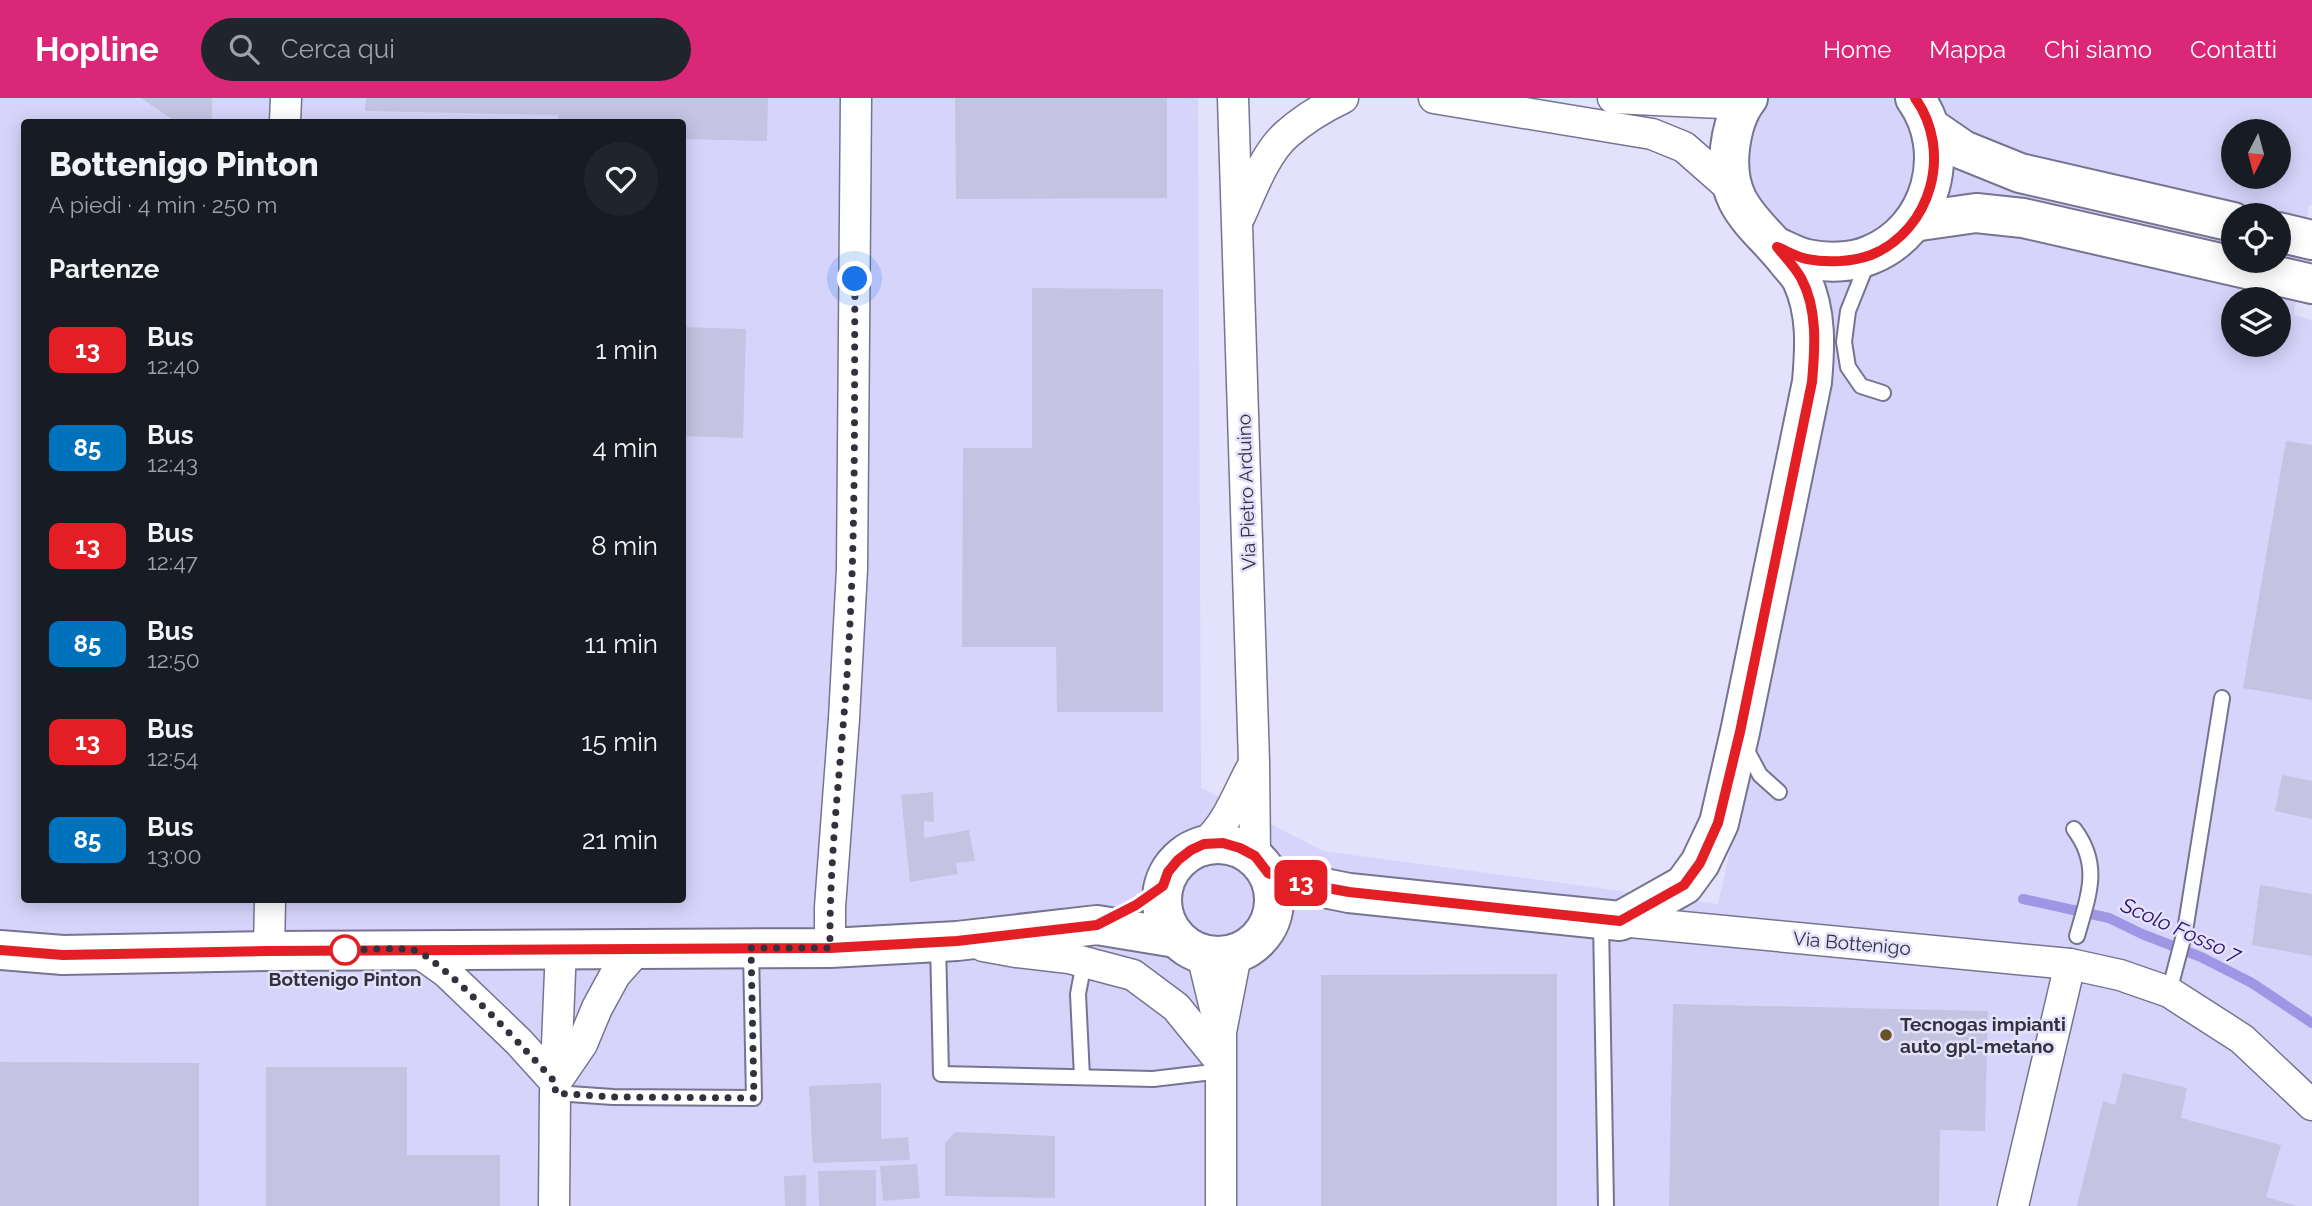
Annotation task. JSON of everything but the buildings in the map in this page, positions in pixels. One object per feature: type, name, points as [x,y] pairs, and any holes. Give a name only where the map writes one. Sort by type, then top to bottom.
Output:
[{"type":"street","points":[[285,119],[286,98]]},
{"type":"street","points":[[830,948],[830,907],[849,642],[853,530],[856,98]]},
{"type":"street","name":"Via Pietro Arduino","points":[[1233,98],[1254,762],[1261,865]]},
{"type":"street","name":"Via Pietro Arduino","points":[[1237,223],[1262,168],[1285,135],[1343,98]]},
{"type":"street","points":[[1434,98],[1652,134],[1684,147],[1733,190]]},
{"type":"street","points":[[1610,920],[1684,885],[1700,863],[1718,823],[1740,732],[1812,382],[1815,346],[1812,312],[1801,279],[1777,247],[1750,222],[1733,190],[1728,161],[1732,132],[1746,101],[1613,98]]},
{"type":"street","points":[[1777,247],[1806,259],[1838,261],[1870,256],[1893,242],[1913,222],[1929,194],[1936,162],[1923,113]]},
{"type":"street","points":[[1923,113],[1963,150],[2020,173],[2221,219]]},
{"type":"street","points":[[1913,222],[1976,213],[2023,218],[2312,284]]},
{"type":"street","points":[[2291,235],[2312,240]]},
{"type":"street","name":"Via Pietro Arduino","points":[[1204,844],[1226,820],[1254,762]]},
{"type":"street","points":[[0,950],[63,955],[561,948],[830,948],[947,942],[1097,925],[1205,949],[1259,938],[1269,925],[1274,909],[1274,891],[1261,865],[1240,848],[1223,843],[1204,844],[1178,860],[1168,872],[1161,904],[1166,921],[1205,949],[1220,1055],[1221,1206]]},
{"type":"street","name":"Via Bottenigo","points":[[1261,865],[1289,881],[1349,892],[1610,920],[2074,950],[2120,975],[2172,980],[2242,1039],[2312,1105]]},
{"type":"street","points":[[1097,925],[1136,905],[1163,886]]},
{"type":"street","name":"Via Bottenigo","points":[[1269,925],[1293,908],[1349,892]]},
{"type":"street","points":[[269,951],[270,903]]},
{"type":"street","points":[[947,942],[1069,958],[1133,975],[1176,1006],[1220,1055]]},
{"type":"street","points":[[554,1206],[555,1088],[561,948]]},
{"type":"street","points":[[555,1088],[582,1044],[615,975],[639,948]]},
{"type":"street","points":[[415,950],[446,972],[519,1042],[555,1088]]},
{"type":"street","points":[[2013,1206],[2074,950]]},
{"type":"street","points":[[0,966],[63,955]]},
{"type":"lane","points":[[1870,256],[1848,311],[1844,342],[1848,367],[1861,386],[1883,393]]},
{"type":"lane","points":[[2172,980],[2185,931],[2222,698]]},
{"type":"lane","points":[[1740,732],[1747,753],[1760,775],[1779,792]]},
{"type":"lane","points":[[2074,829],[2092,867],[2088,896],[2074,950]]},
{"type":"lane","points":[[1606,1206],[1610,920]]},
{"type":"lane","points":[[947,942],[941,1074],[1153,1079],[1220,1055]]},
{"type":"lane","points":[[555,1088],[613,1097],[754,1098],[751,948]]},
{"type":"lane","points":[[1082,1077],[1077,994],[1084,962]]},
{"type":"shaded area","points":[[0,98],[1198,98],[1201,788],[1323,851],[1718,904],[1766,691],[1821,406],[1831,311],[1763,246],[1720,98],[2312,98],[2312,205],[2309,205],[2294,315],[2312,320],[2312,1206],[0,1206]]},
{"type":"waterway","name":"Scolo Fosso 7","points":[[2023,899],[2109,918],[2201,957],[2252,983],[2312,1023]]},
{"type":"bus line","name":"13","points":[[0,950],[63,955],[561,948],[830,948],[957,941],[1097,925],[1136,905],[1163,886],[1168,872],[1191,850],[1204,844],[1223,843],[1255,856],[1268,873],[1289,881],[1329,889],[1620,921],[1684,885],[1700,863],[1718,823],[1735,755],[1812,382],[1815,346],[1812,312],[1801,279],[1777,247],[1806,259],[1838,261],[1870,256],[1893,242],[1913,222],[1929,194],[1936,162],[1931,128],[1915,98]]},
{"type":"place","name":"Bottenigo Pinton","points":[[345,950]]},
{"type":"place","name":"Tecnogas impianti auto gpl-metano","points":[[1886,1035]]},
{"type":"route","points":[[345,950],[342,950],[415,950],[424,955],[446,972],[519,1042],[556,1083],[555,1093],[613,1097],[754,1098],[751,948],[830,948],[830,907],[852,569],[855,279]]}]
